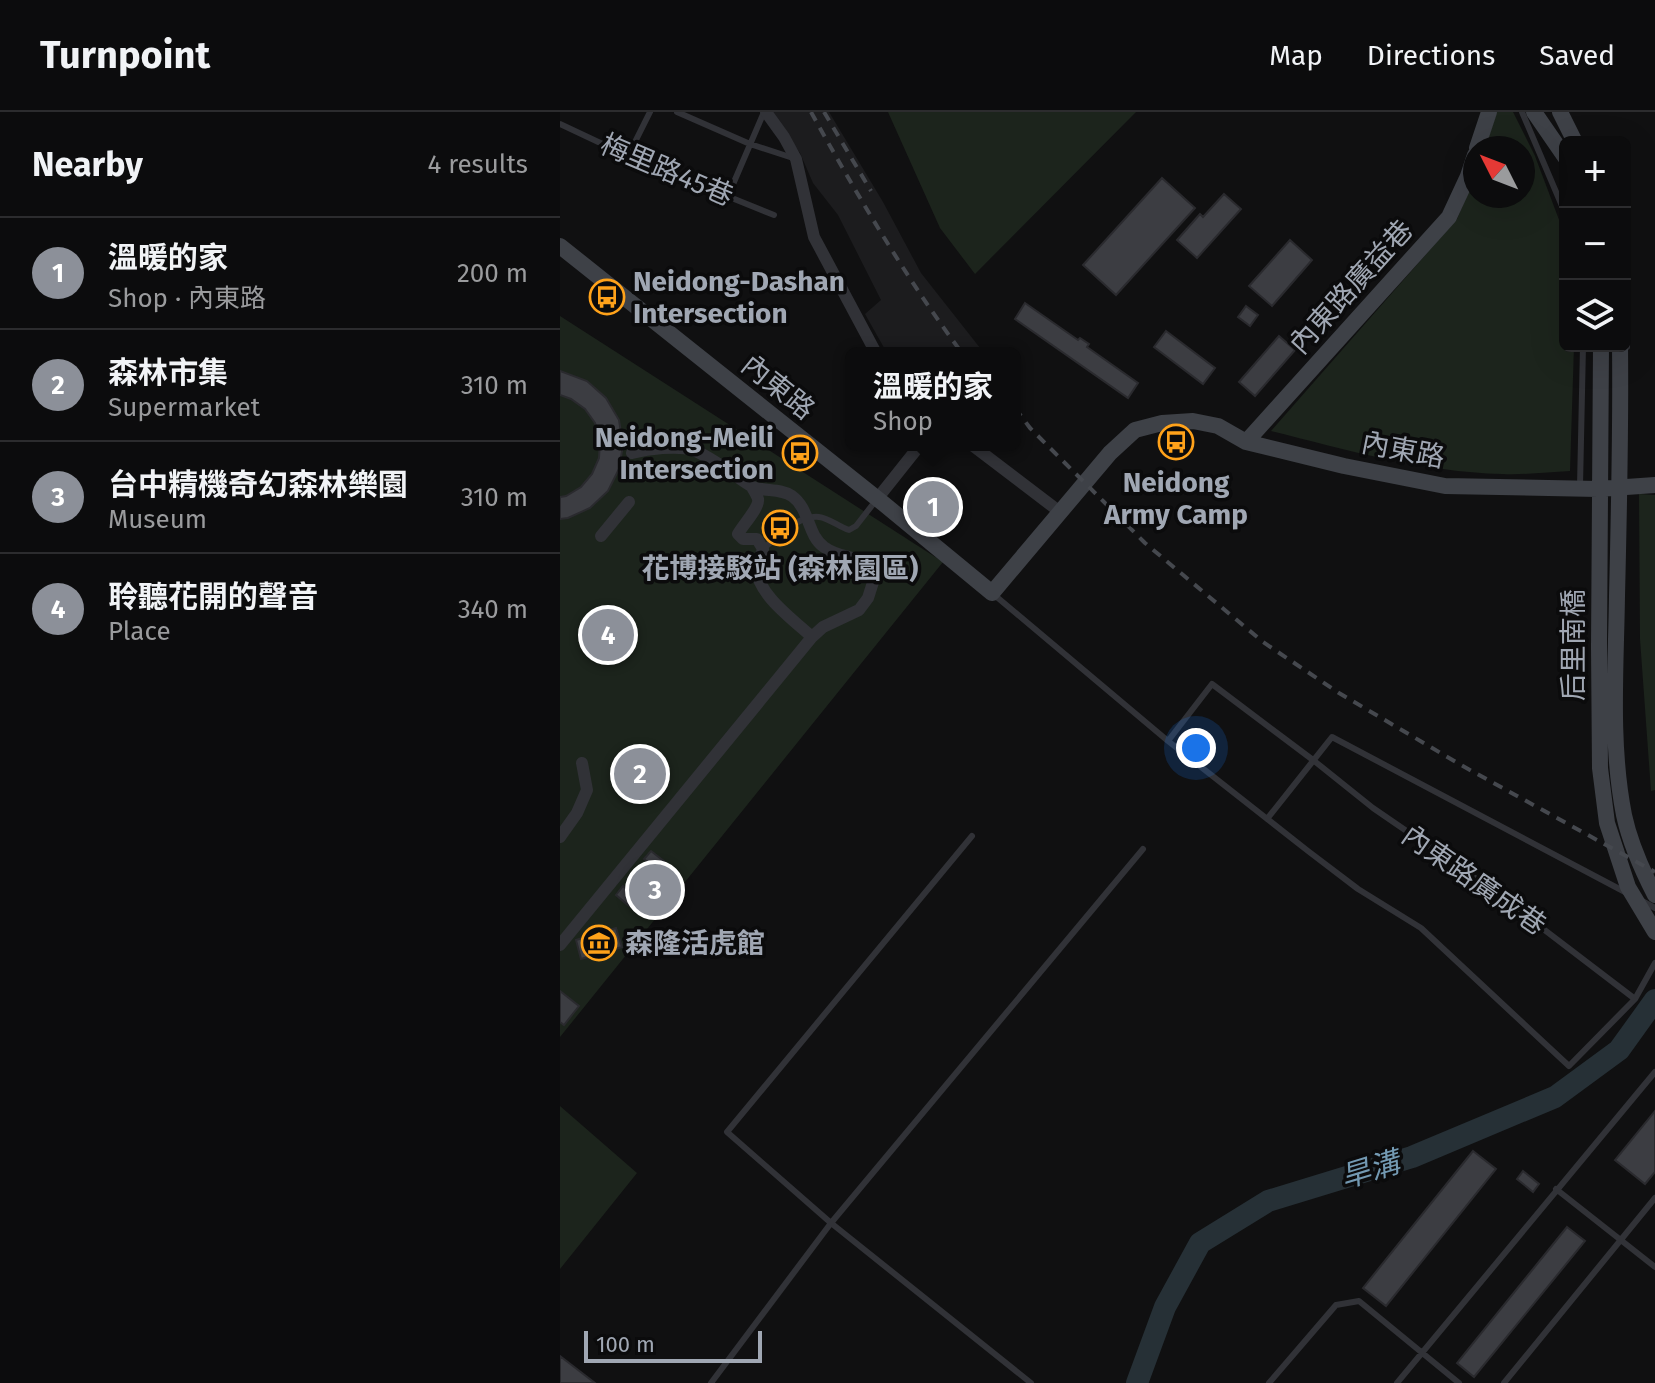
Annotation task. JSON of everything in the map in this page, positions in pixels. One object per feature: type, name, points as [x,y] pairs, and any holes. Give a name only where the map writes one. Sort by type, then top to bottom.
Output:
[{"type":"street","points":[[765,112],[796,159],[814,237],[873,347]]},
{"type":"street","points":[[1481,136],[1489,112]]},
{"type":"street","points":[[1534,112],[1559,148]]},
{"type":"street","points":[[1560,112],[1572,136]]},
{"type":"street","name":"內東路廣益巷","points":[[1246,442],[1449,217],[1463,187]]},
{"type":"street","name":"內東路","points":[[560,246],[992,593]]},
{"type":"street","name":"后里南橋","points":[[1601,352],[1600,768],[1607,823],[1628,887],[1655,932]]},
{"type":"street","name":"后里南橋","points":[[1620,352],[1615,688],[1617,766],[1624,818],[1640,865],[1655,895]]},
{"type":"street","name":"內東路","points":[[1060,512],[1110,453],[1135,430],[1162,423],[1193,421],[1218,426],[1246,442],[1445,486],[1580,488],[1655,485]]},
{"type":"street","points":[[560,945],[812,637],[823,627],[859,610],[868,598],[875,576],[870,567],[851,556],[836,555],[821,545],[813,535],[809,518],[792,496],[752,487],[691,450],[650,448],[632,453]]},
{"type":"street","points":[[877,499],[915,451]]},
{"type":"street","points":[[980,451],[1060,512],[992,593]]},
{"type":"street","points":[[752,487],[758,499],[757,507],[738,534],[743,539],[757,539],[763,549],[757,567],[760,585],[812,637]]},
{"type":"street","points":[[601,536],[629,502]]},
{"type":"street","points":[[560,837],[577,813],[587,790],[582,763]]},
{"type":"lane","points":[[628,156],[650,112]]},
{"type":"lane","points":[[677,112],[750,144],[796,159]]},
{"type":"lane","points":[[728,196],[765,112]]},
{"type":"lane","points":[[1522,112],[1563,208]]},
{"type":"lane","points":[[1566,112],[1579,136]]},
{"type":"lane","name":"梅里路45巷","points":[[560,124],[628,156],[774,215]]},
{"type":"lane","points":[[1621,487],[1626,396],[1626,280]]},
{"type":"lane","points":[[1580,488],[1583,352]]},
{"type":"lane","points":[[763,549],[794,524],[809,518],[822,517],[849,530],[856,526],[877,499]]},
{"type":"lane","points":[[992,593],[1168,741],[1267,819],[1358,889],[1421,928],[1569,1066],[1635,999],[1655,963]]},
{"type":"lane","name":"內東路廣成巷","points":[[1168,741],[1212,684],[1373,808],[1491,889],[1635,999]]},
{"type":"lane","name":"內東路廣成巷","points":[[1267,819],[1332,737],[1655,908]]},
{"type":"lane","points":[[972,836],[727,1132],[831,1223],[1031,1383]]},
{"type":"lane","points":[[711,1383],[831,1223],[1143,849]]},
{"type":"lane","points":[[1397,1383],[1655,1072]]},
{"type":"lane","points":[[1556,1189],[1655,1267]]},
{"type":"lane","points":[[1504,1383],[1655,1198]]},
{"type":"lane","points":[[1269,1383],[1336,1305],[1359,1301],[1459,1383]]},
{"type":"shaded area","points":[[771,112],[829,112],[921,273],[979,347],[884,347],[865,314],[881,300],[838,215],[813,183],[800,153]]},
{"type":"shaded area","points":[[888,112],[1136,112],[975,274],[940,228]]},
{"type":"shaded area","points":[[1497,112],[1513,112],[1525,136],[1489,136]]},
{"type":"shaded area","points":[[1535,156],[1559,220],[1559,352],[1574,352],[1570,471],[1511,474],[1443,469],[1385,459],[1271,431],[1457,219],[1463,205],[1463,208],[1535,208]]},
{"type":"shaded area","points":[[560,316],[943,562],[560,1037]]},
{"type":"shaded area","points":[[1639,494],[1655,495],[1655,790],[1651,791],[1640,639]]},
{"type":"shaded area","points":[[560,1106],[637,1173],[560,1269]]},
{"type":"building","points":[[1162,178],[1195,208],[1116,295],[1083,265]]},
{"type":"building","points":[[1224,194],[1241,209],[1197,258],[1177,240],[1200,214],[1203,217]]},
{"type":"building","points":[[1290,240],[1312,260],[1272,306],[1249,286]]},
{"type":"building","points":[[1025,303],[1078,340],[1080,338],[1089,344],[1087,347],[1138,383],[1128,398],[1015,319]]},
{"type":"building","points":[[1246,306],[1258,315],[1250,326],[1238,317]]},
{"type":"building","points":[[1166,331],[1215,368],[1203,384],[1154,347]]},
{"type":"building","points":[[1279,336],[1295,350],[1255,396],[1239,382]]},
{"type":"building","points":[[560,371],[587,381],[606,398],[619,420],[623,445],[619,469],[608,491],[590,508],[560,519],[560,497],[581,487],[592,474],[599,458],[600,440],[595,423],[585,409],[560,395]]},
{"type":"building","points":[[608,622],[617,626],[621,635],[617,644],[608,648],[599,644],[595,635],[599,626]]},
{"type":"building","points":[[651,851],[665,862],[658,871],[644,859]]},
{"type":"building","points":[[657,878],[667,886],[653,902],[644,894]]},
{"type":"building","points":[[623,886],[637,897],[629,906],[616,895]]},
{"type":"building","name":"森隆活虎館","points":[[616,928],[622,947],[581,959],[576,940]]},
{"type":"building","points":[[560,991],[579,1006],[564,1025],[560,1022]]},
{"type":"building","points":[[1655,1111],[1655,1172],[1645,1184],[1615,1160]]},
{"type":"building","points":[[1473,1151],[1496,1169],[1386,1306],[1363,1288]]},
{"type":"building","points":[[1523,1171],[1539,1184],[1533,1192],[1517,1179]]},
{"type":"building","points":[[1567,1227],[1585,1241],[1474,1377],[1457,1363]]},
{"type":"building","points":[[560,1356],[595,1383],[560,1383]]},
{"type":"waterway","name":"旱溝","points":[[1137,1383],[1165,1307],[1200,1243],[1268,1201],[1412,1157],[1555,1097],[1619,1050],[1655,1000]]},
{"type":"railway","points":[[811,112],[883,236],[958,347]]},
{"type":"railway","points":[[824,112],[871,191]]},
{"type":"railway","points":[[1021,416],[1145,543],[1263,642],[1339,693],[1461,765],[1655,872]]},
{"type":"place","name":"Neidong-Dashan Intersection","points":[[607,297]]},
{"type":"place","name":"Neidong Army Camp","points":[[1176,442]]},
{"type":"place","name":"Neidong-Meili Intersection","points":[[800,453]]},
{"type":"place","name":"溫暖的家","points":[[933,507]]},
{"type":"place","name":"花博接駁站 (森林園區)","points":[[780,528]]},
{"type":"place","name":"聆聽花開的聲音","points":[[608,635]]},
{"type":"place","name":"森林市集","points":[[640,774]]},
{"type":"place","name":"台中精機奇幻森林樂園","points":[[655,890]]},
{"type":"place","name":"森隆活虎館","points":[[599,943]]}]
